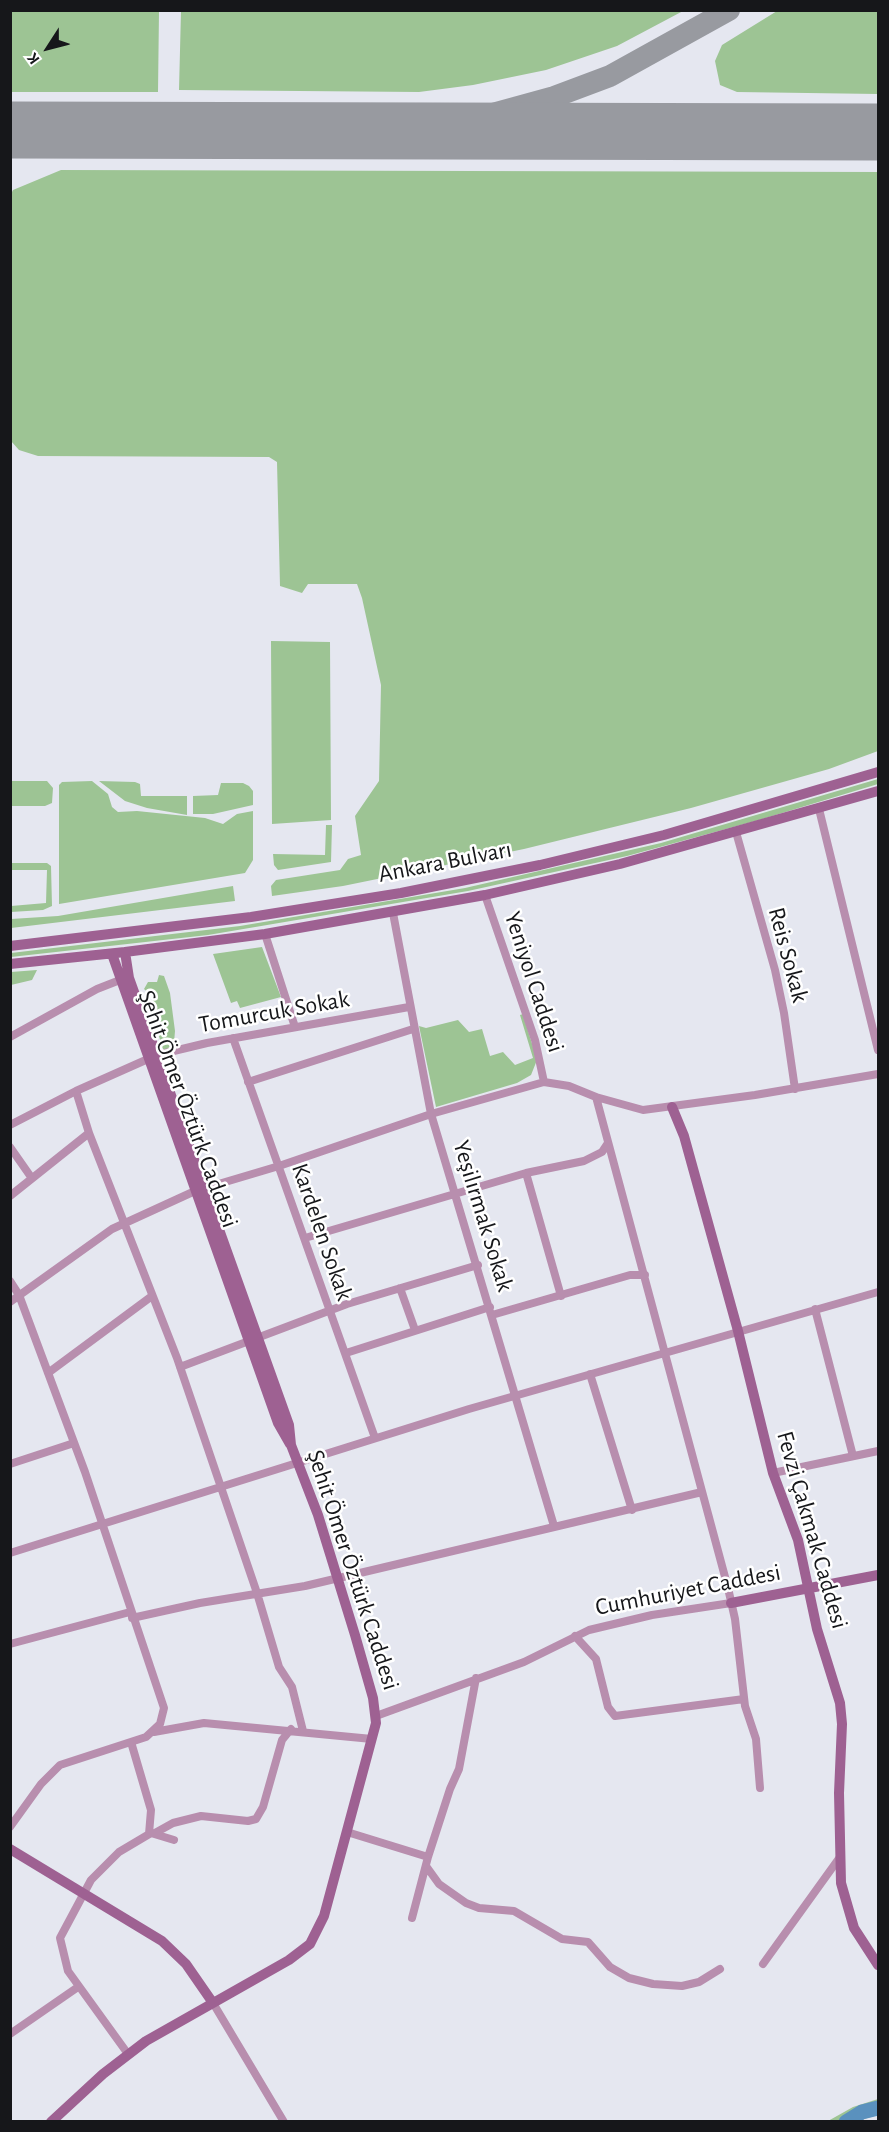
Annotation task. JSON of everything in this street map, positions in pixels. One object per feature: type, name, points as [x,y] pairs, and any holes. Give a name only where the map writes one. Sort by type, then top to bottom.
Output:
[{"type":"street","name":"Ankara Bulvarı","points":[[10,946],[241,919],[401,893],[516,870],[664,835],[879,772]]},
{"type":"street","name":"Ankara Bulvarı","points":[[10,964],[112,954],[265,934],[485,895],[620,864],[879,791]]},
{"type":"street","points":[[819,809],[879,1050]]},
{"type":"street","name":"Reis Sokak","points":[[736,832],[775,970],[795,1089]]},
{"type":"street","name":"Yeniyol Caddesi","points":[[485,895],[535,1040],[544,1082]]},
{"type":"street","name":"Yeşilırmak Sokak","points":[[393,913],[413,1029],[431,1114],[478,1265],[554,1526]]},
{"type":"street","points":[[265,934],[295,1027]]},
{"type":"street","name":"Şehit Ömer Öztürk Caddesi","points":[[125,952],[129,978],[152,1057]]},
{"type":"street","name":"Şehit Ömer Öztürk Caddesi","points":[[51,2121],[128,2054],[173,2024],[289,1960],[316,1937],[347,1832],[376,1716],[363,1661],[318,1515],[291,1445],[278,1423],[253,1340],[152,1057],[120,980],[112,954]]},
{"type":"street","points":[[10,1037],[97,989],[120,980]]},
{"type":"street","name":"Tomurcuk Sokak","points":[[10,1125],[76,1091],[152,1057],[233,1038],[409,1007]]},
{"type":"street","points":[[248,1082],[413,1029]]},
{"type":"street","name":"Kardelen Sokak","points":[[233,1038],[375,1438]]},
{"type":"street","points":[[10,1302],[93,1240],[124,1223],[199,1190],[279,1166],[431,1114],[544,1082],[569,1086],[596,1097],[643,1110],[795,1089],[879,1074]]},
{"type":"street","points":[[76,1091],[89,1133],[180,1367],[257,1593],[279,1667],[292,1687],[303,1731]]},
{"type":"street","points":[[596,1097],[731,1603],[744,1699],[756,1739],[760,1788]]},
{"type":"street","name":"Fevzi Çakmak Caddesi","points":[[672,1107],[684,1136],[738,1331],[773,1473],[798,1540],[808,1589],[840,1703],[842,1724],[841,1883],[850,1918],[879,1965]]},
{"type":"street","points":[[10,1196],[89,1133]]},
{"type":"street","points":[[305,1238],[525,1173],[584,1161],[602,1152],[608,1143]]},
{"type":"street","points":[[10,1147],[31,1178]]},
{"type":"street","points":[[525,1173],[561,1296]]},
{"type":"street","points":[[180,1367],[329,1312],[478,1265]]},
{"type":"street","points":[[346,1353],[415,1330],[561,1296],[630,1275],[645,1275]]},
{"type":"street","points":[[10,1281],[19,1295],[74,1443],[131,1615],[162,1699],[163,1715],[154,1732]]},
{"type":"street","points":[[400,1288],[415,1330]]},
{"type":"street","points":[[10,1553],[296,1461],[516,1395],[879,1292]]},
{"type":"street","points":[[48,1373],[152,1296]]},
{"type":"street","points":[[815,1309],[853,1456]]},
{"type":"street","points":[[590,1374],[632,1510]]},
{"type":"street","points":[[10,1464],[74,1443]]},
{"type":"street","points":[[773,1473],[879,1451]]},
{"type":"street","points":[[10,1644],[131,1615],[337,1578],[438,1557],[554,1526],[632,1510],[702,1492]]},
{"type":"street","name":"Cumhuriyet Caddesi","points":[[376,1716],[524,1662],[589,1630],[652,1615],[731,1603],[879,1575]]},
{"type":"street","points":[[575,1636],[596,1659],[610,1712],[615,1716],[744,1699]]},
{"type":"street","points":[[412,1918],[428,1857],[450,1789],[459,1769],[476,1678]]},
{"type":"street","points":[[10,1827],[41,1784],[60,1765],[131,1742],[154,1732],[204,1723],[372,1739]]},
{"type":"street","points":[[128,2054],[78,1987],[64,1963],[60,1938],[84,1891],[109,1861],[127,1846],[173,1823],[201,1816],[248,1821],[256,1819],[263,1807],[282,1740],[291,1730]]},
{"type":"street","points":[[131,1742],[151,1810],[152,1833]]},
{"type":"street","points":[[347,1832],[428,1857]]},
{"type":"street","points":[[152,1833],[174,1840]]},
{"type":"street","points":[[10,1849],[84,1891],[171,1948],[213,2003],[284,2121]]},
{"type":"street","points":[[763,1964],[841,1856]]},
{"type":"street","points":[[426,1866],[439,1884],[466,1903],[479,1908],[514,1911],[562,1939],[588,1942],[604,1962],[629,1978],[653,1984],[682,1986],[699,1982],[720,1969]]},
{"type":"street","points":[[10,2034],[78,1987]]},
{"type":"green space","points":[[11,10],[159,11],[158,92],[11,92]]},
{"type":"green space","points":[[181,10],[683,11],[617,46],[546,70],[473,85],[419,92],[179,90]]},
{"type":"green space","points":[[777,11],[878,11],[878,94],[737,92],[720,85],[715,61],[722,45]]},
{"type":"green space","points":[[61,170],[878,172],[878,751],[829,769],[691,808],[524,849],[343,886],[272,896],[271,886],[276,880],[340,870],[348,859],[361,855],[355,816],[379,781],[381,685],[362,598],[357,584],[308,584],[302,593],[280,586],[277,462],[269,457],[38,456],[19,450],[11,441],[11,194],[13,190]]},
{"type":"green space","points":[[271,641],[330,642],[331,820],[272,824]]},
{"type":"green space","points":[[878,779],[878,784],[759,820],[627,856],[468,891],[208,935],[11,957],[11,953],[240,926],[465,888],[661,843]]},
{"type":"green space","points":[[11,781],[47,781],[53,788],[52,803],[45,806],[11,806]]},
{"type":"green space","points":[[92,781],[108,794],[112,807],[118,812],[137,811],[205,818],[223,824],[237,814],[253,811],[253,860],[245,873],[59,904],[59,785],[62,782]]},
{"type":"green space","points":[[99,781],[135,782],[140,784],[141,796],[187,796],[187,815],[147,808],[125,801]]},
{"type":"green space","points":[[221,783],[243,783],[249,786],[253,791],[253,805],[213,814],[193,814],[193,796],[218,795]]},
{"type":"green space","points":[[326,825],[332,825],[331,862],[278,870],[274,865],[273,854],[325,855]]},
{"type":"green space","points":[[11,863],[47,863],[51,866],[52,906],[43,910],[11,912],[11,906],[46,903],[47,870],[11,870]]},
{"type":"green space","points":[[233,886],[235,901],[11,928],[11,919],[58,916]]},
{"type":"green space","points":[[262,947],[281,997],[240,1008],[237,1001],[231,1003],[213,954]]},
{"type":"green space","points":[[37,970],[32,980],[11,985],[11,972]]},
{"type":"green space","points":[[159,975],[164,976],[170,993],[175,1031],[174,1043],[167,1049],[163,1049],[152,1014],[153,997],[144,989],[148,982],[157,982]]},
{"type":"green space","points":[[523,1014],[537,1060],[531,1075],[517,1083],[436,1107],[419,1026],[426,1028],[458,1020],[469,1032],[482,1029],[490,1056],[503,1052],[515,1065],[533,1058],[520,1015]]},
{"type":"green space","points":[[878,2099],[878,2115],[857,2121],[828,2121],[853,2107]]},
{"type":"waterway","points":[[846,2122],[862,2112],[878,2108]]},
{"type":"taxiway","points":[[434,130],[554,97],[610,76],[729,10]]},
{"type":"taxiway","points":[[10,140],[47,130]]},
{"type":"runway","points":[[10,130],[878,132]]}]
